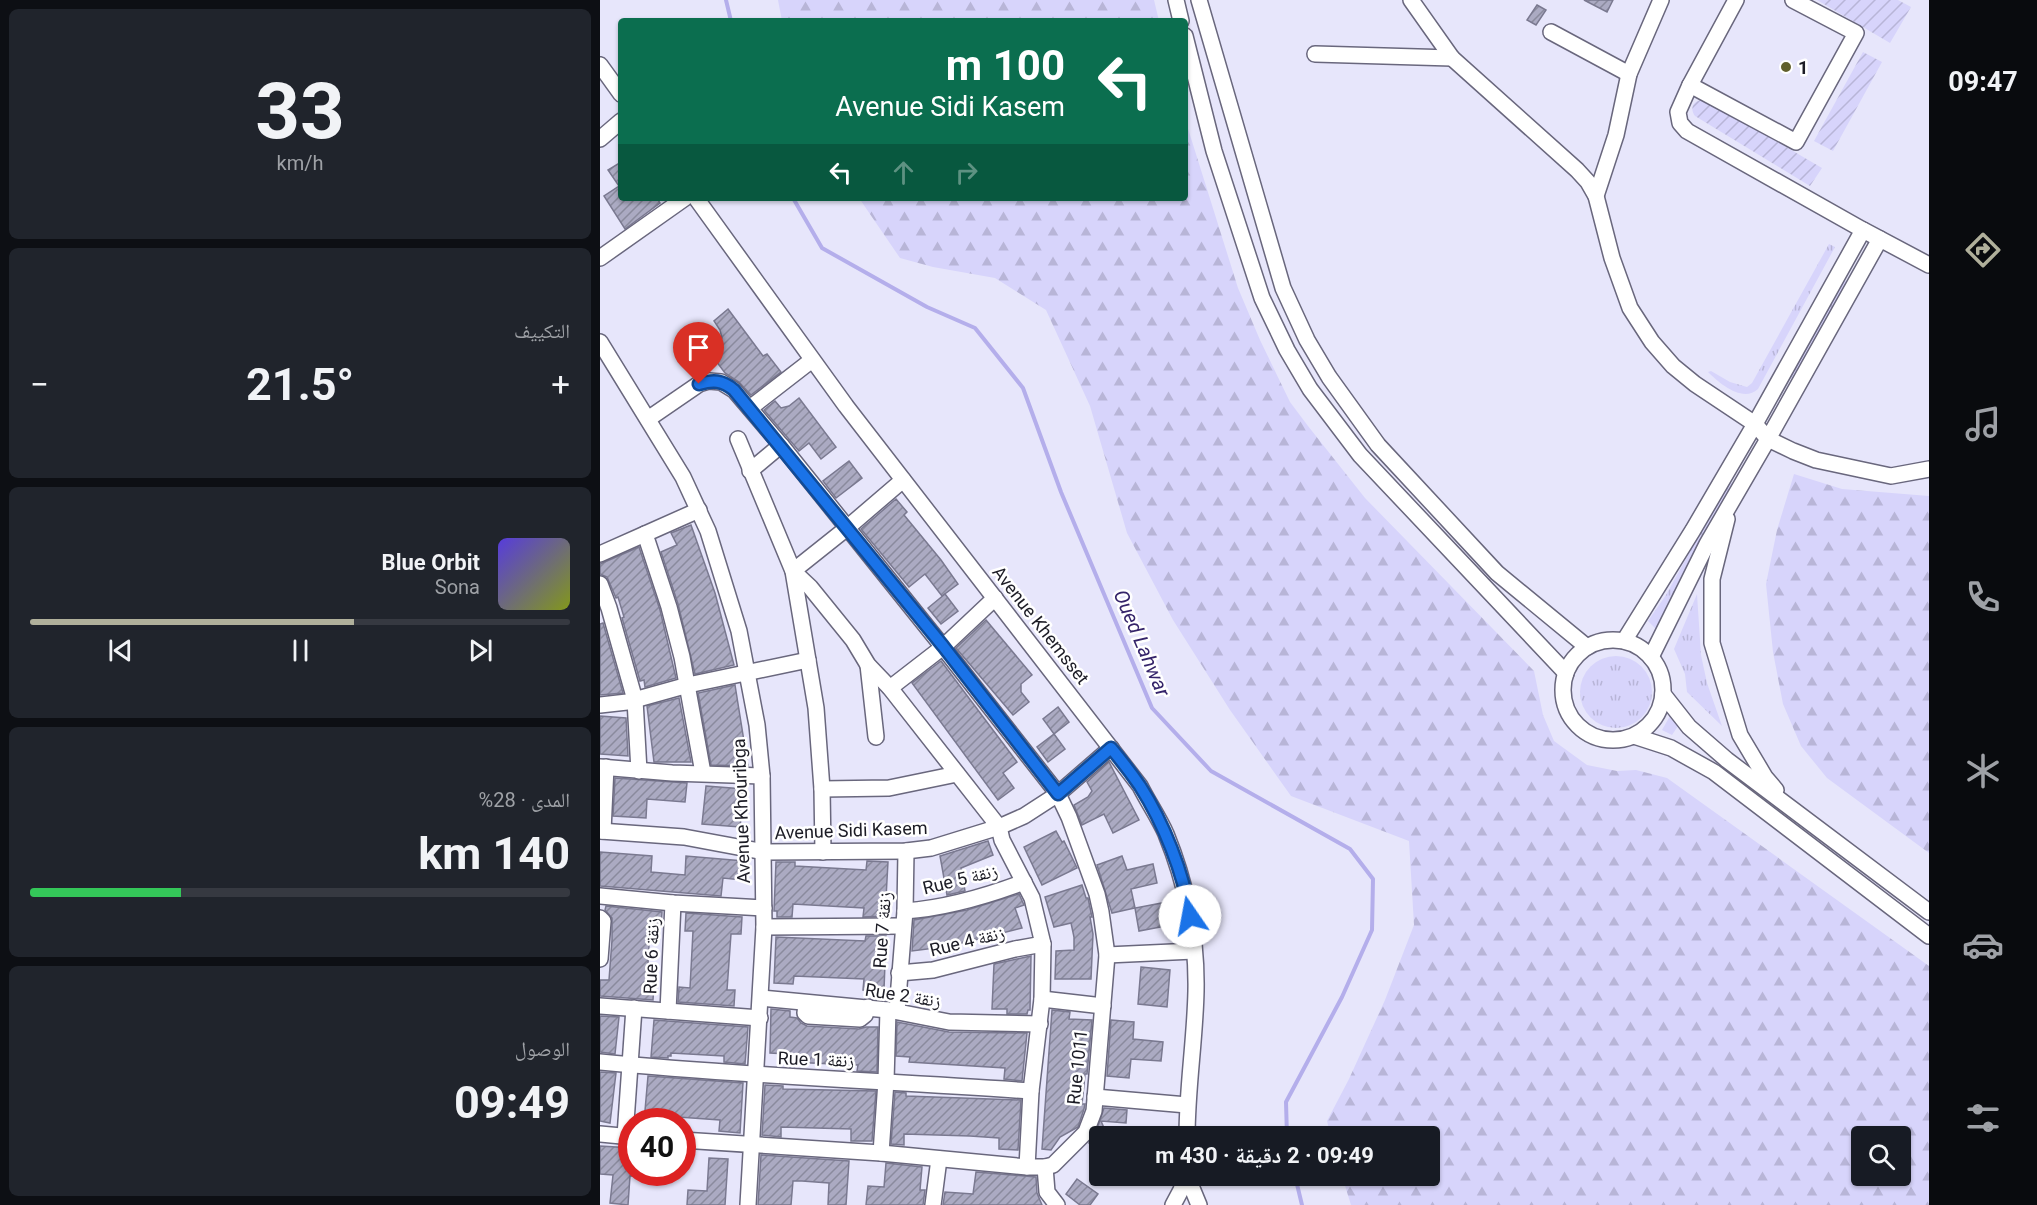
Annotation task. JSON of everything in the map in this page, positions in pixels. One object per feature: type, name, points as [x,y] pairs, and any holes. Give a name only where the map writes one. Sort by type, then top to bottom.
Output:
[{"type":"street","points":[[1176,0],[1180,18]]},
{"type":"street","points":[[1199,0],[1283,288],[1323,368],[1378,445],[1497,573],[1587,647]]},
{"type":"street","points":[[1411,0],[1452,58],[1588,182],[1596,196],[1612,258],[1630,308],[1652,342],[1673,366],[1695,384],[1755,424],[1768,440],[1816,460],[1874,473],[1898,475],[1928,470]]},
{"type":"street","points":[[1596,196],[1616,135],[1629,74],[1661,0]]},
{"type":"street","points":[[1736,0],[1678,111],[1680,123],[1687,131],[1863,231],[1929,265]]},
{"type":"street","points":[[1690,86],[1796,142],[1856,33],[1793,0]]},
{"type":"street","points":[[1551,32],[1629,74]]},
{"type":"street","points":[[1188,48],[1214,151],[1262,298],[1287,350],[1310,389],[1360,455],[1566,673]]},
{"type":"street","points":[[1315,54],[1452,58]]},
{"type":"street","points":[[600,65],[618,90]]},
{"type":"street","points":[[600,139],[618,124]]},
{"type":"street","points":[[600,258],[682,201]]},
{"type":"street","name":"Avenue Khemsset","points":[[698,201],[812,360],[1140,786],[1166,834],[1188,899],[1194,951],[1196,1000],[1187,1126]]},
{"type":"street","points":[[1624,641],[1755,424],[1863,231]]},
{"type":"street","points":[[1651,657],[1707,544],[1880,239]]},
{"type":"street","points":[[1842,268],[1859,277]]},
{"type":"street","name":"Avenue Khouribga","points":[[600,342],[683,477],[708,531],[739,632],[757,725],[762,776],[764,927],[748,1205]]},
{"type":"street","points":[[750,408],[812,360]]},
{"type":"street","name":"Rue 1011","points":[[648,419],[691,388],[709,381],[727,384],[781,445],[943,646],[1058,794],[1069,817],[1097,894],[1107,955],[1094,1110],[1086,1132],[1053,1165],[1045,1167]]},
{"type":"street","points":[[738,439],[793,571],[816,708],[822,789],[823,852]]},
{"type":"street","points":[[750,471],[781,445]]},
{"type":"street","points":[[793,571],[903,480]]},
{"type":"street","points":[[1730,505],[1712,579],[1712,643],[1740,735],[1765,777],[1792,808]]},
{"type":"street","points":[[600,554],[699,510]]},
{"type":"street","points":[[645,534],[669,607],[688,685],[703,773]]},
{"type":"street","points":[[793,571],[810,587],[853,640],[868,665],[890,688],[999,827],[1002,840],[1034,904],[1043,944],[1042,999],[1031,1091],[1026,1167]]},
{"type":"street","points":[[600,584],[605,610],[635,700],[639,771]]},
{"type":"street","points":[[890,688],[943,646],[996,598]]},
{"type":"street","points":[[1609,640],[1624,641],[1634,644],[1651,657],[1659,668],[1663,680],[1663,694],[1656,717],[1649,726],[1634,736],[1610,741],[1594,737],[1580,729],[1570,716],[1564,701],[1563,685],[1573,660],[1587,647],[1609,640]]},
{"type":"street","points":[[600,705],[635,700],[688,685],[808,660]]},
{"type":"street","points":[[868,665],[876,737]]},
{"type":"street","points":[[1663,694],[1700,737],[1727,760],[1929,912]]},
{"type":"street","points":[[1634,736],[1671,748],[1714,772],[1929,936]]},
{"type":"street","name":"Avenue Sidi Kasem","points":[[602,831],[684,837],[764,852],[906,851],[946,845],[1024,816],[1058,794],[1111,748]]},
{"type":"street","points":[[602,831],[603,767],[639,771],[762,776]]},
{"type":"street","points":[[822,789],[889,788],[957,774]]},
{"type":"street","name":"Rue 7 زنقة","points":[[881,1153],[892,1011],[899,973],[906,851]]},
{"type":"street","name":"Rue 5 زنقة","points":[[904,910],[933,909],[956,904],[1024,882]]},
{"type":"street","points":[[600,896],[764,908]]},
{"type":"street","name":"Rue 6 زنقة","points":[[668,1011],[673,903]]},
{"type":"street","points":[[600,918],[603,921],[600,959]]},
{"type":"street","points":[[764,927],[902,927]]},
{"type":"street","name":"Rue 4 زنقة","points":[[899,973],[933,970],[1043,944]]},
{"type":"street","points":[[1107,955],[1194,951]]},
{"type":"street","name":"Rue 2 زنقة","points":[[761,998],[806,1004],[868,1007],[955,1023],[1040,1024]]},
{"type":"street","points":[[1042,999],[1103,1006]]},
{"type":"street","points":[[600,1006],[760,1018]]},
{"type":"street","points":[[629,1108],[634,1008]]},
{"type":"street","name":"Rue 1 زنقة","points":[[600,1062],[756,1076],[886,1081],[1031,1091]]},
{"type":"street","points":[[1095,1097],[1187,1105]]},
{"type":"street","points":[[600,1134],[618,1135]]},
{"type":"street","points":[[696,1141],[1045,1167],[1047,1192],[1057,1205]]},
{"type":"street","points":[[933,1205],[939,1159]]},
{"type":"street","points":[[1173,1205],[1182,1186]]},
{"type":"street","points":[[1190,1186],[1198,1205]]},
{"type":"green space","points":[[778,0],[1154,0],[1158,18],[781,18]]},
{"type":"green space","points":[[1817,0],[1898,0],[1911,7],[1890,43]]},
{"type":"green space","points":[[1863,52],[1882,62],[1833,151],[1814,141]]},
{"type":"green space","points":[[1701,100],[1706,100],[1822,168],[1810,186],[1695,116],[1693,106]]},
{"type":"green space","points":[[1188,129],[1238,288],[1290,402],[1365,498],[1534,671],[1543,715],[1554,741],[1587,765],[1617,771],[1636,770],[1667,778],[1929,966],[1929,1205],[1351,1205],[1345,1186],[1440,1186],[1440,1126],[1328,1126],[1327,1121],[1385,1000],[1414,925],[1409,841],[1291,796],[1230,710],[1173,620],[1127,533],[1090,406],[1046,310],[995,278],[933,267],[900,258],[861,201],[1188,201]]},
{"type":"green space","points":[[1829,244],[1835,247],[1758,389],[1752,393],[1739,393],[1719,382],[1708,372],[1711,371],[1730,382],[1747,387],[1752,383]]},
{"type":"green space","points":[[1843,280],[1848,282],[1794,379],[1789,377]]},
{"type":"green space","points":[[1794,474],[1842,489],[1929,496],[1929,853],[1827,778],[1801,746],[1783,704],[1773,652],[1766,584],[1777,530]]},
{"type":"green space","points":[[1729,481],[1734,485],[1672,597],[1657,630],[1648,621],[1666,595]]},
{"type":"green space","points":[[1697,594],[1701,655],[1707,683],[1722,726],[1687,692],[1685,674],[1674,649]]},
{"type":"green space","points":[[1616,656],[1636,662],[1646,672],[1652,692],[1646,712],[1636,722],[1616,728],[1596,722],[1586,712],[1580,692],[1586,672],[1596,662]]},
{"type":"green space","points":[[1670,716],[1678,726],[1672,735],[1662,730]]},
{"type":"building","points":[[1584,0],[1613,0],[1607,12]]},
{"type":"building","points":[[1537,5],[1546,10],[1536,25],[1527,20]]},
{"type":"building","points":[[618,164],[618,185],[608,170]]},
{"type":"building","points":[[618,187],[618,201],[659,201],[660,203],[625,229],[604,196]]},
{"type":"building","points":[[728,309],[763,356],[767,354],[781,372],[751,395],[739,382],[725,373],[707,349],[722,338],[714,321]]},
{"type":"building","points":[[799,398],[836,447],[821,459],[809,443],[799,451],[764,410],[775,401],[781,408],[789,406]]},
{"type":"building","points":[[849,461],[862,478],[836,498],[823,481]]},
{"type":"building","points":[[896,499],[907,512],[904,515],[958,584],[942,596],[925,574],[909,587],[861,529]]},
{"type":"building","points":[[691,525],[715,593],[734,665],[695,674],[678,604],[661,552],[677,545],[671,533]]},
{"type":"building","points":[[639,547],[660,610],[676,678],[645,687],[644,680],[640,681],[618,597],[616,598],[607,577],[600,574],[600,564]]},
{"type":"building","points":[[945,594],[958,611],[941,624],[928,608]]},
{"type":"building","points":[[986,620],[1032,675],[1021,684],[1021,692],[1029,702],[1013,715],[956,648]]},
{"type":"building","points":[[603,623],[623,693],[600,695],[600,624]]},
{"type":"building","points":[[941,661],[1017,762],[1003,773],[1014,788],[998,800],[912,683]]},
{"type":"building","points":[[735,685],[748,766],[711,765],[698,693]]},
{"type":"building","points":[[679,698],[691,762],[654,762],[647,706]]},
{"type":"building","points":[[1058,707],[1069,722],[1054,734],[1043,719]]},
{"type":"building","points":[[600,716],[626,718],[628,756],[600,754]]},
{"type":"building","points":[[1054,734],[1065,749],[1048,762],[1037,747]]},
{"type":"building","points":[[1109,762],[1139,820],[1113,833],[1104,814],[1082,825],[1074,805],[1088,797],[1092,791],[1087,782]]},
{"type":"building","points":[[615,778],[687,783],[685,802],[647,799],[646,818],[613,816]]},
{"type":"building","points":[[706,786],[744,789],[740,827],[702,824]]},
{"type":"building","points":[[1056,831],[1062,842],[1064,841],[1077,868],[1042,885],[1024,847]]},
{"type":"building","points":[[988,841],[993,855],[961,868],[965,891],[947,895],[940,856]]},
{"type":"building","points":[[600,852],[652,856],[651,872],[685,875],[686,856],[744,861],[742,880],[723,878],[721,896],[600,886]]},
{"type":"building","points":[[1122,856],[1127,870],[1153,864],[1157,883],[1131,889],[1135,908],[1112,913],[1097,865]]},
{"type":"building","points":[[867,861],[888,862],[885,916],[863,917],[864,908],[793,904],[792,917],[777,917],[777,911],[774,911],[776,862],[795,862],[795,866],[866,870]]},
{"type":"building","points":[[1082,885],[1086,898],[1088,898],[1092,917],[1090,917],[1093,934],[1091,979],[1055,979],[1056,951],[1074,950],[1074,937],[1071,923],[1054,927],[1045,897]]},
{"type":"building","points":[[1019,894],[1024,905],[1015,908],[1022,928],[951,946],[912,951],[914,920],[967,910]]},
{"type":"building","points":[[1162,903],[1166,926],[1139,931],[1135,908]]},
{"type":"building","points":[[606,906],[662,912],[661,927],[650,926],[647,983],[654,983],[653,1000],[600,996],[600,980],[609,980],[612,940],[612,918],[605,910]]},
{"type":"building","points":[[686,913],[742,917],[741,934],[731,934],[727,990],[735,990],[734,1006],[678,1002],[679,987],[690,988],[693,931],[685,931]]},
{"type":"building","points":[[866,936],[886,936],[884,990],[863,990],[864,979],[794,976],[793,984],[774,983],[776,937],[865,941]]},
{"type":"building","points":[[1031,956],[1030,1010],[1027,1014],[1007,1014],[1007,1009],[992,1009],[994,964]]},
{"type":"building","points":[[1141,967],[1170,970],[1167,1007],[1138,1004]]},
{"type":"building","points":[[771,1009],[790,1011],[790,1017],[797,1018],[807,1026],[859,1029],[878,1027],[877,1072],[857,1071],[858,1065],[788,1062],[788,1054],[770,1053]]},
{"type":"building","points":[[1052,1010],[1070,1012],[1069,1019],[1092,1020],[1082,1104],[1085,1104],[1084,1109],[1078,1127],[1060,1137],[1051,1150],[1042,1149]]},
{"type":"building","points":[[600,1016],[619,1017],[615,1054],[600,1052]]},
{"type":"building","points":[[654,1020],[748,1027],[745,1064],[724,1062],[724,1056],[671,1053],[668,1058],[651,1057]]},
{"type":"building","points":[[1111,1020],[1134,1022],[1133,1039],[1163,1042],[1161,1061],[1131,1059],[1129,1078],[1107,1076]]},
{"type":"building","points":[[897,1022],[949,1032],[1027,1033],[1022,1081],[1004,1079],[1005,1068],[909,1062],[910,1057],[896,1056]]},
{"type":"building","points":[[600,1072],[616,1073],[610,1123],[600,1121]]},
{"type":"building","points":[[648,1076],[743,1083],[740,1133],[719,1131],[720,1120],[696,1118],[696,1108],[645,1108]]},
{"type":"building","points":[[765,1085],[783,1086],[783,1089],[876,1091],[872,1141],[851,1141],[851,1129],[781,1127],[781,1137],[762,1135]]},
{"type":"building","points":[[895,1092],[906,1093],[906,1096],[1021,1100],[1018,1150],[999,1149],[999,1138],[970,1136],[904,1134],[904,1145],[891,1144]]},
{"type":"building","points":[[1104,1108],[1127,1110],[1126,1123],[1101,1121],[1103,1126],[1098,1126]]},
{"type":"building","points":[[600,1146],[618,1147],[618,1186],[629,1186],[628,1205],[610,1203],[613,1175],[600,1174]]},
{"type":"building","points":[[761,1155],[849,1161],[846,1205],[828,1205],[829,1183],[793,1181],[791,1205],[758,1205]]},
{"type":"building","points":[[709,1158],[728,1159],[725,1205],[687,1205],[688,1190],[707,1191]]},
{"type":"building","points":[[886,1163],[922,1167],[920,1190],[925,1190],[923,1205],[866,1205],[868,1186],[884,1187]]},
{"type":"building","points":[[976,1172],[1036,1177],[1037,1193],[1042,1205],[943,1205],[945,1192],[973,1194]]},
{"type":"building","points":[[1077,1179],[1098,1194],[1090,1205],[1080,1205],[1066,1194]]},
{"type":"waterway","name":"Oued Lahwar","points":[[726,0],[730,18]]},
{"type":"waterway","name":"Oued Lahwar","points":[[795,201],[822,248],[927,307],[975,328],[1023,388],[1061,492],[1152,708],[1211,771],[1350,849],[1373,879],[1372,930],[1342,997],[1286,1102],[1287,1126]]},
{"type":"waterway","name":"Oued Lahwar","points":[[1297,1186],[1302,1205]]},
{"type":"place","name":"1","points":[[1786,67]]},
{"type":"route","points":[[699,384],[709,381],[721,382],[734,390],[943,646],[1058,794],[1111,748],[1140,786],[1166,834],[1188,899],[1190,916]]}]
